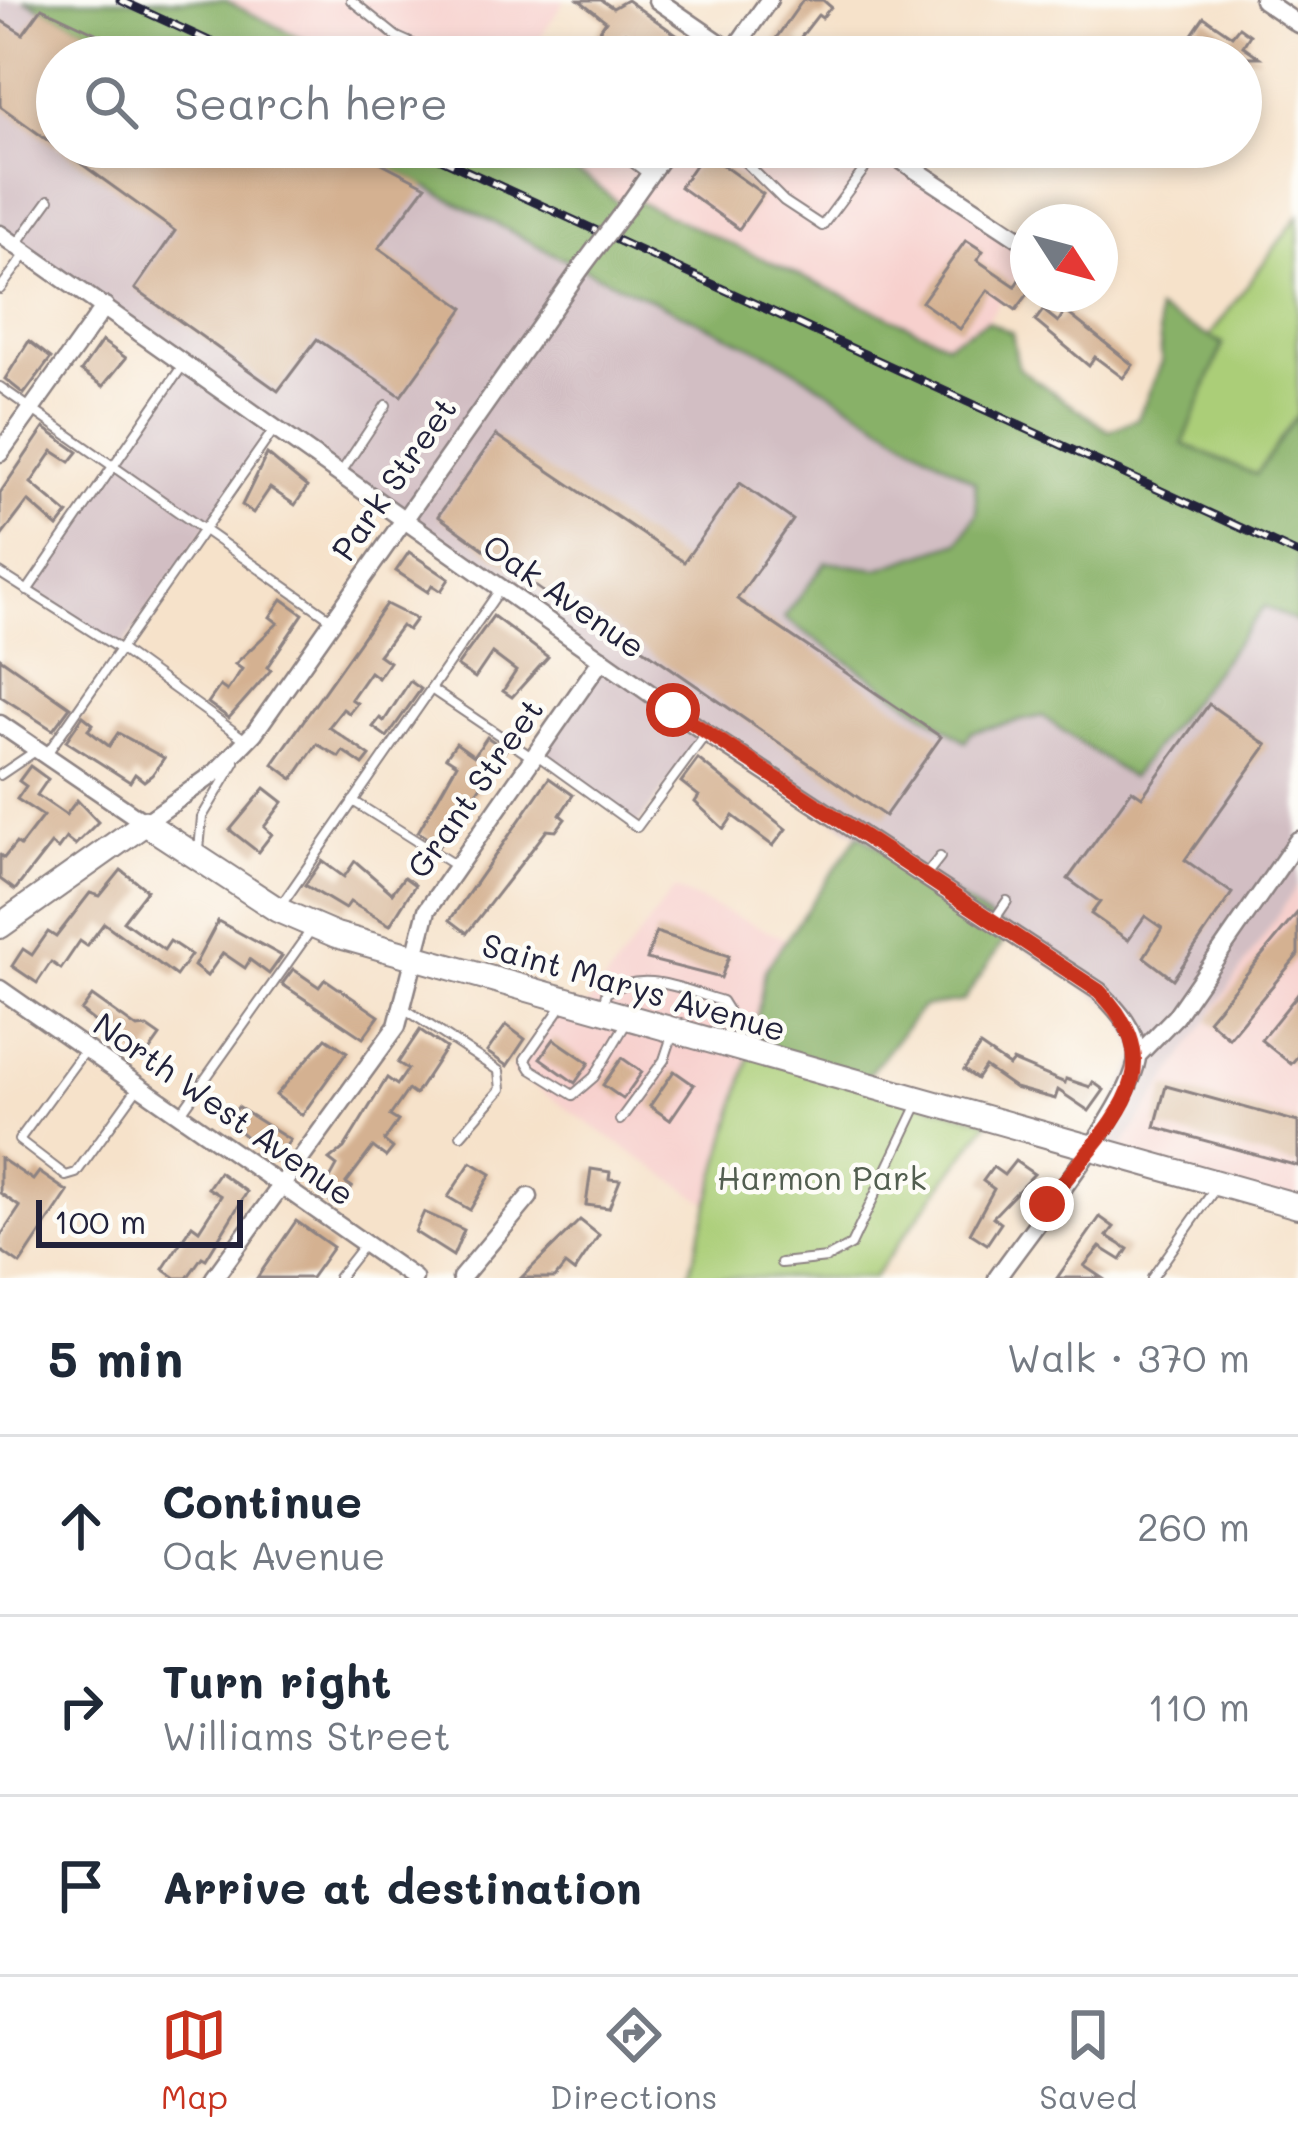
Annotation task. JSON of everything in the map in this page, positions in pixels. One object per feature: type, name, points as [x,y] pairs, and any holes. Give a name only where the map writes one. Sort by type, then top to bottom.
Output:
[{"type":"main road","name":"Saint Marys Avenue","points":[[145,824],[278,910],[414,959],[1298,1206]]},
{"type":"main road","points":[[1,923],[145,824]]},
{"type":"street","points":[[657,0],[706,36]]},
{"type":"street","points":[[746,36],[769,0]]},
{"type":"street","points":[[1264,0],[1298,24]]},
{"type":"street","name":"Park Street","points":[[145,824],[215,772],[250,737],[655,168]]},
{"type":"street","points":[[913,168],[1010,232]]},
{"type":"street","name":"Oak Avenue","points":[[0,234],[706,733],[1099,991],[1132,1032],[1138,1055]]},
{"type":"street","points":[[0,453],[105,306]]},
{"type":"street","name":"Grant Street","points":[[405,1009],[427,910],[602,659]]},
{"type":"street","name":"Saint Marys Avenue","points":[[0,724],[145,824]]},
{"type":"street","points":[[998,1278],[1127,1096],[1138,1055],[1175,1016],[1298,840]]},
{"type":"street","name":"North West Avenue","points":[[0,988],[414,1278]]},
{"type":"street","points":[[214,1278],[405,1009]]},
{"type":"street","points":[[461,1278],[529,1197]]},
{"type":"lane","points":[[351,0],[396,36]]},
{"type":"lane","points":[[641,168],[650,175]]},
{"type":"lane","points":[[751,168],[784,201],[822,226],[865,168]]},
{"type":"lane","points":[[0,289],[50,200]]},
{"type":"lane","points":[[27,591],[184,363]]},
{"type":"lane","points":[[0,387],[332,620]]},
{"type":"lane","points":[[339,475],[386,405]]},
{"type":"lane","points":[[0,775],[41,753],[121,650],[274,428]]},
{"type":"lane","points":[[0,573],[250,737],[202,817],[196,841],[204,862]]},
{"type":"lane","points":[[278,910],[501,589]]},
{"type":"lane","points":[[431,689],[637,826],[706,733]]},
{"type":"lane","points":[[353,801],[456,866]]},
{"type":"lane","points":[[925,877],[940,857]]},
{"type":"lane","points":[[993,921],[1006,902]]},
{"type":"lane","points":[[180,1114],[313,925]]},
{"type":"lane","points":[[601,1012],[606,993],[626,980],[646,979],[722,1001],[737,1025],[739,1050]]},
{"type":"lane","points":[[565,1002],[525,1059],[531,1069],[573,1095],[594,1077],[629,1020]]},
{"type":"lane","points":[[405,1009],[499,1070],[501,1089],[461,1136]]},
{"type":"lane","points":[[620,1120],[664,1060],[673,1032]]},
{"type":"lane","points":[[86,1048],[20,1137],[21,1145],[70,1177],[139,1086]]},
{"type":"lane","points":[[781,1262],[826,1258],[851,1245],[919,1102]]},
{"type":"lane","points":[[1152,1278],[1218,1184]]},
{"type":"lane","points":[[338,1278],[364,1244]]},
{"type":"shaded area","points":[[0,0],[24,0],[102,36],[36,36],[36,168],[391,168],[567,261],[773,356],[975,482],[977,513],[959,542],[878,569],[826,562],[965,740],[971,732],[1042,716],[1131,777],[1265,605],[1298,623],[1298,885],[1116,1156],[1090,1149],[1138,1055],[1120,1012],[706,733],[637,826],[536,754],[602,660],[275,429],[121,650],[27,591],[184,364],[0,234]]},
{"type":"shaded area","points":[[224,0],[565,0],[541,36],[297,36]]},
{"type":"shaded area","points":[[567,168],[641,168],[649,174],[653,168],[913,168],[1010,232],[1010,287],[987,321],[947,344],[652,208],[632,200],[626,208]]},
{"type":"shaded area","points":[[1298,885],[1298,1206],[1116,1156]]},
{"type":"shaded area","points":[[674,889],[786,939],[764,970],[750,1054],[708,1204],[511,1071],[559,1000],[586,1007]]},
{"type":"green space","points":[[24,0],[224,0],[297,36],[102,36]]},
{"type":"green space","points":[[391,168],[567,168],[625,208],[632,199],[947,343],[987,321],[1012,333],[1018,368],[1109,431],[1138,418],[1162,362],[1157,310],[1223,344],[1183,444],[1256,475],[1298,414],[1298,623],[1265,606],[1131,778],[1042,716],[971,732],[965,741],[784,618],[826,562],[878,569],[959,542],[977,513],[975,482],[773,356],[567,261]]},
{"type":"green space","points":[[1298,216],[1298,414],[1256,475],[1182,444],[1223,345],[1209,337]]},
{"type":"green space","points":[[859,834],[1010,932],[963,1001],[922,1007],[860,1085],[751,1054],[765,970]]},
{"type":"green space","name":"Harmon Park","points":[[750,1054],[989,1121],[873,1278],[688,1278]]},
{"type":"building","points":[[579,0],[601,0],[613,8],[627,0],[678,36],[625,32],[596,36],[606,21]]},
{"type":"building","points":[[803,0],[823,0],[831,7],[802,36],[778,36]]},
{"type":"building","points":[[42,8],[102,36],[36,36],[36,132],[0,106],[0,20],[23,34]]},
{"type":"building","points":[[1204,17],[1232,36],[1191,36]]},
{"type":"building","points":[[87,168],[391,168],[426,186],[379,248],[464,308],[401,396],[317,339],[278,391],[135,289],[175,231]]},
{"type":"building","points":[[693,168],[726,168],[763,194],[739,229],[680,187]]},
{"type":"building","points":[[966,240],[983,251],[977,260],[1010,283],[1010,306],[988,290],[960,329],[922,302]]},
{"type":"building","points":[[1046,312],[1058,322],[1066,312],[1133,365],[1123,378],[1095,357],[1089,366],[1035,321]]},
{"type":"building","points":[[29,341],[51,358],[24,394],[5,379]]},
{"type":"building","points":[[102,341],[126,358],[103,386],[81,371]]},
{"type":"building","points":[[44,428],[78,452],[70,462],[53,451],[31,483],[68,514],[58,527],[28,501],[0,538],[0,493]]},
{"type":"building","points":[[496,435],[684,562],[740,483],[793,520],[737,599],[941,737],[885,816],[571,599],[564,607],[438,516]]},
{"type":"building","points":[[267,454],[307,487],[295,505],[270,488],[253,513],[242,505]]},
{"type":"building","points":[[409,552],[449,579],[441,591],[432,585],[428,592],[396,571]]},
{"type":"building","points":[[282,599],[303,614],[267,667],[271,670],[229,718],[208,703],[220,686],[227,691],[242,669],[235,664],[278,623],[270,617]]},
{"type":"building","points":[[386,604],[416,619],[408,630],[401,626],[379,655],[389,662],[378,678],[370,672],[351,699],[357,703],[349,713],[343,709],[329,727],[370,756],[363,765],[343,751],[339,757],[317,744],[293,779],[273,764]]},
{"type":"building","points":[[493,616],[548,657],[512,697],[503,691],[516,671],[492,653],[475,678],[457,666]]},
{"type":"building","points":[[0,658],[70,707],[53,730],[0,696]]},
{"type":"building","points":[[410,681],[421,689],[387,737],[373,727],[380,718],[384,721]]},
{"type":"building","points":[[1209,704],[1267,745],[1185,860],[1232,893],[1173,979],[1144,957],[1162,928],[1145,916],[1128,940],[1091,914],[1100,902],[1068,879],[1132,790],[1142,797]]},
{"type":"building","points":[[83,716],[93,724],[88,730],[109,746],[118,733],[164,758],[144,781],[135,774],[130,782],[66,741]]},
{"type":"building","points":[[487,737],[506,750],[439,846],[418,832],[457,764],[446,757],[456,743],[474,756]]},
{"type":"building","points":[[698,759],[786,829],[773,846],[733,816],[724,829],[695,802],[699,796],[681,782]]},
{"type":"building","points":[[30,766],[48,779],[37,795],[66,815],[77,800],[98,822],[75,845],[66,838],[58,849],[51,844],[15,890],[0,879],[0,855],[4,858],[16,843],[20,846],[43,816],[17,799],[26,786],[19,781]]},
{"type":"building","points":[[549,778],[573,795],[560,815],[565,819],[556,831],[547,830],[467,933],[450,920]]},
{"type":"building","points":[[265,788],[283,802],[264,827],[272,834],[258,852],[230,830]]},
{"type":"building","points":[[322,861],[344,877],[355,861],[392,893],[404,877],[415,885],[390,925],[350,902],[345,909],[305,885]]},
{"type":"building","points":[[121,870],[147,890],[123,921],[164,950],[170,941],[191,955],[176,976],[104,923],[87,946],[80,941],[61,969],[51,962],[37,983],[12,966],[23,949],[32,955],[48,932],[56,937],[90,893],[100,896]]},
{"type":"building","points":[[1298,912],[1298,955],[1229,1038],[1208,1020]]},
{"type":"building","points":[[218,921],[282,956],[269,974],[250,960],[245,968],[223,953],[207,976],[194,966]]},
{"type":"building","points":[[656,932],[729,956],[721,978],[647,959]]},
{"type":"building","points":[[293,969],[319,987],[325,979],[379,1016],[363,1038],[282,984]]},
{"type":"building","points":[[1298,994],[1298,1056],[1291,1064],[1261,1040]]},
{"type":"building","points":[[92,996],[137,1028],[147,1027],[160,1036],[143,1060],[81,1011]]},
{"type":"building","points":[[506,1025],[525,1039],[507,1066],[487,1052]]},
{"type":"building","points":[[420,1030],[446,1048],[415,1095],[408,1090],[390,1116],[398,1121],[384,1141],[393,1148],[386,1157],[373,1147],[346,1183],[352,1187],[341,1202],[335,1197],[331,1202],[321,1195],[337,1166],[329,1160],[344,1148],[387,1078],[397,1085],[408,1069],[398,1063]]},
{"type":"building","points":[[326,1038],[347,1052],[302,1115],[276,1095]]},
{"type":"building","points":[[554,1039],[589,1063],[575,1083],[540,1058]]},
{"type":"building","points":[[980,1046],[1009,1066],[1013,1061],[1065,1083],[1066,1079],[1090,1087],[1093,1082],[1104,1090],[1089,1111],[1058,1090],[1055,1099],[1015,1088],[985,1067],[977,1079],[964,1070]]},
{"type":"building","points":[[622,1058],[642,1072],[623,1099],[603,1085]]},
{"type":"building","points":[[674,1071],[694,1085],[670,1120],[650,1106]]},
{"type":"building","points":[[1166,1086],[1298,1122],[1298,1166],[1155,1127]]},
{"type":"building","points":[[238,1107],[290,1140],[275,1162],[228,1121]]},
{"type":"building","points":[[0,1158],[33,1180],[39,1172],[68,1192],[20,1264],[0,1250],[0,1237],[20,1207],[0,1193]]},
{"type":"building","points":[[1015,1161],[1034,1174],[993,1217],[1001,1223],[987,1244],[970,1233],[994,1189],[983,1181],[993,1167],[1004,1175]]},
{"type":"building","points":[[471,1162],[491,1174],[470,1210],[448,1197]]},
{"type":"building","points":[[591,1169],[610,1172],[609,1179],[620,1180],[609,1208],[586,1205]]},
{"type":"building","points":[[219,1172],[247,1192],[206,1259],[202,1257],[187,1278],[176,1278],[163,1269],[192,1225],[199,1230],[221,1196],[208,1188]]},
{"type":"building","points":[[424,1212],[464,1230],[453,1256],[415,1232]]},
{"type":"building","points":[[1100,1217],[1114,1227],[1107,1236],[1128,1249],[1121,1260],[1100,1247],[1084,1266],[1102,1278],[1057,1278]]},
{"type":"building","points":[[580,1220],[599,1235],[574,1272],[565,1265],[555,1278],[521,1278]]},
{"type":"building","points":[[296,1221],[333,1247],[311,1278],[257,1278]]},
{"type":"railway","points":[[120,0],[198,36]]},
{"type":"railway","points":[[461,168],[1298,554]]},
{"type":"route","points":[[673,710],[1099,991],[1120,1012],[1138,1055],[1127,1096],[1047,1204]]}]
